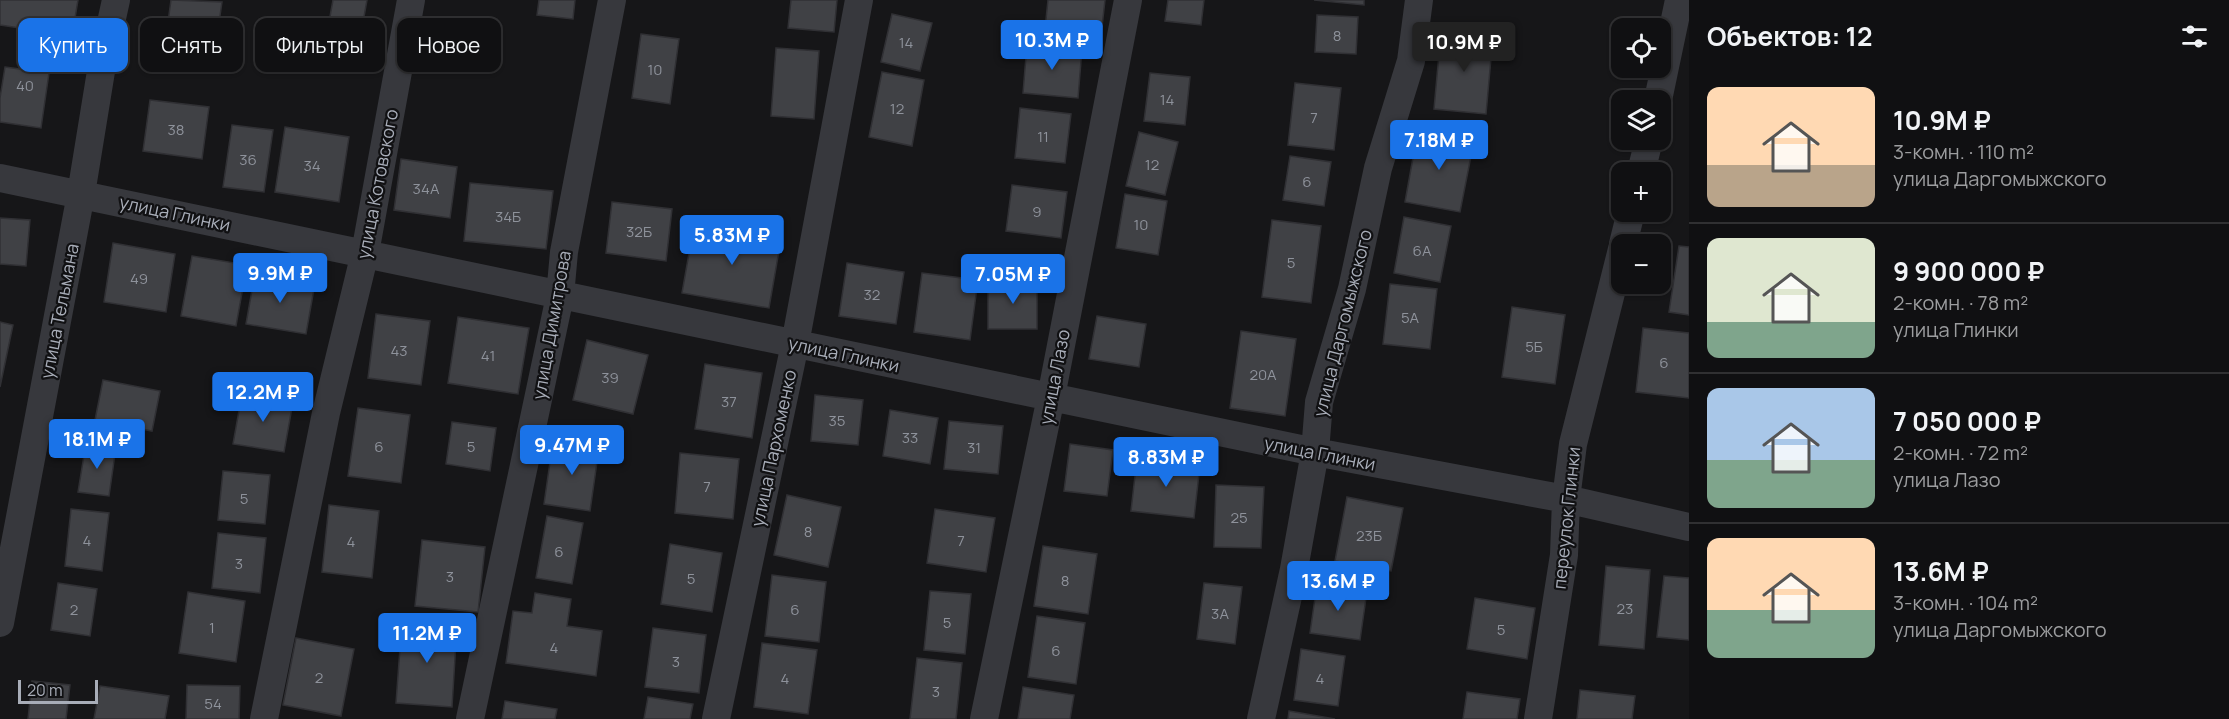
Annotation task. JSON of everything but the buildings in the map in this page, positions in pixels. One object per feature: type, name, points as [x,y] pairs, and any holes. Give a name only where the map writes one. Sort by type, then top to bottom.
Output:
[{"type":"street","name":"улица Тельмана","points":[[0,622],[81,194],[103,59],[116,0]]},
{"type":"street","name":"улица Котовского","points":[[264,719],[326,413],[365,253],[411,0]]},
{"type":"street","name":"улица Димитрова","points":[[470,719],[560,296],[564,252],[612,0]]},
{"type":"street","name":"улица Пархоменко","points":[[716,719],[795,344],[859,0]]},
{"type":"street","name":"улица Лазо","points":[[984,719],[1051,397],[1128,0]]},
{"type":"street","name":"улица Даргомыжского","points":[[1261,719],[1294,569],[1315,452],[1319,402],[1352,289],[1378,168],[1411,61],[1419,0]]},
{"type":"street","points":[[1660,90],[1679,0]]},
{"type":"street","name":"улица Глинки","points":[[0,178],[1315,452],[1566,499],[1689,527]]},
{"type":"street","name":"переулок Глинки","points":[[1538,719],[1564,555],[1566,499],[1573,444],[1611,293]]}]
